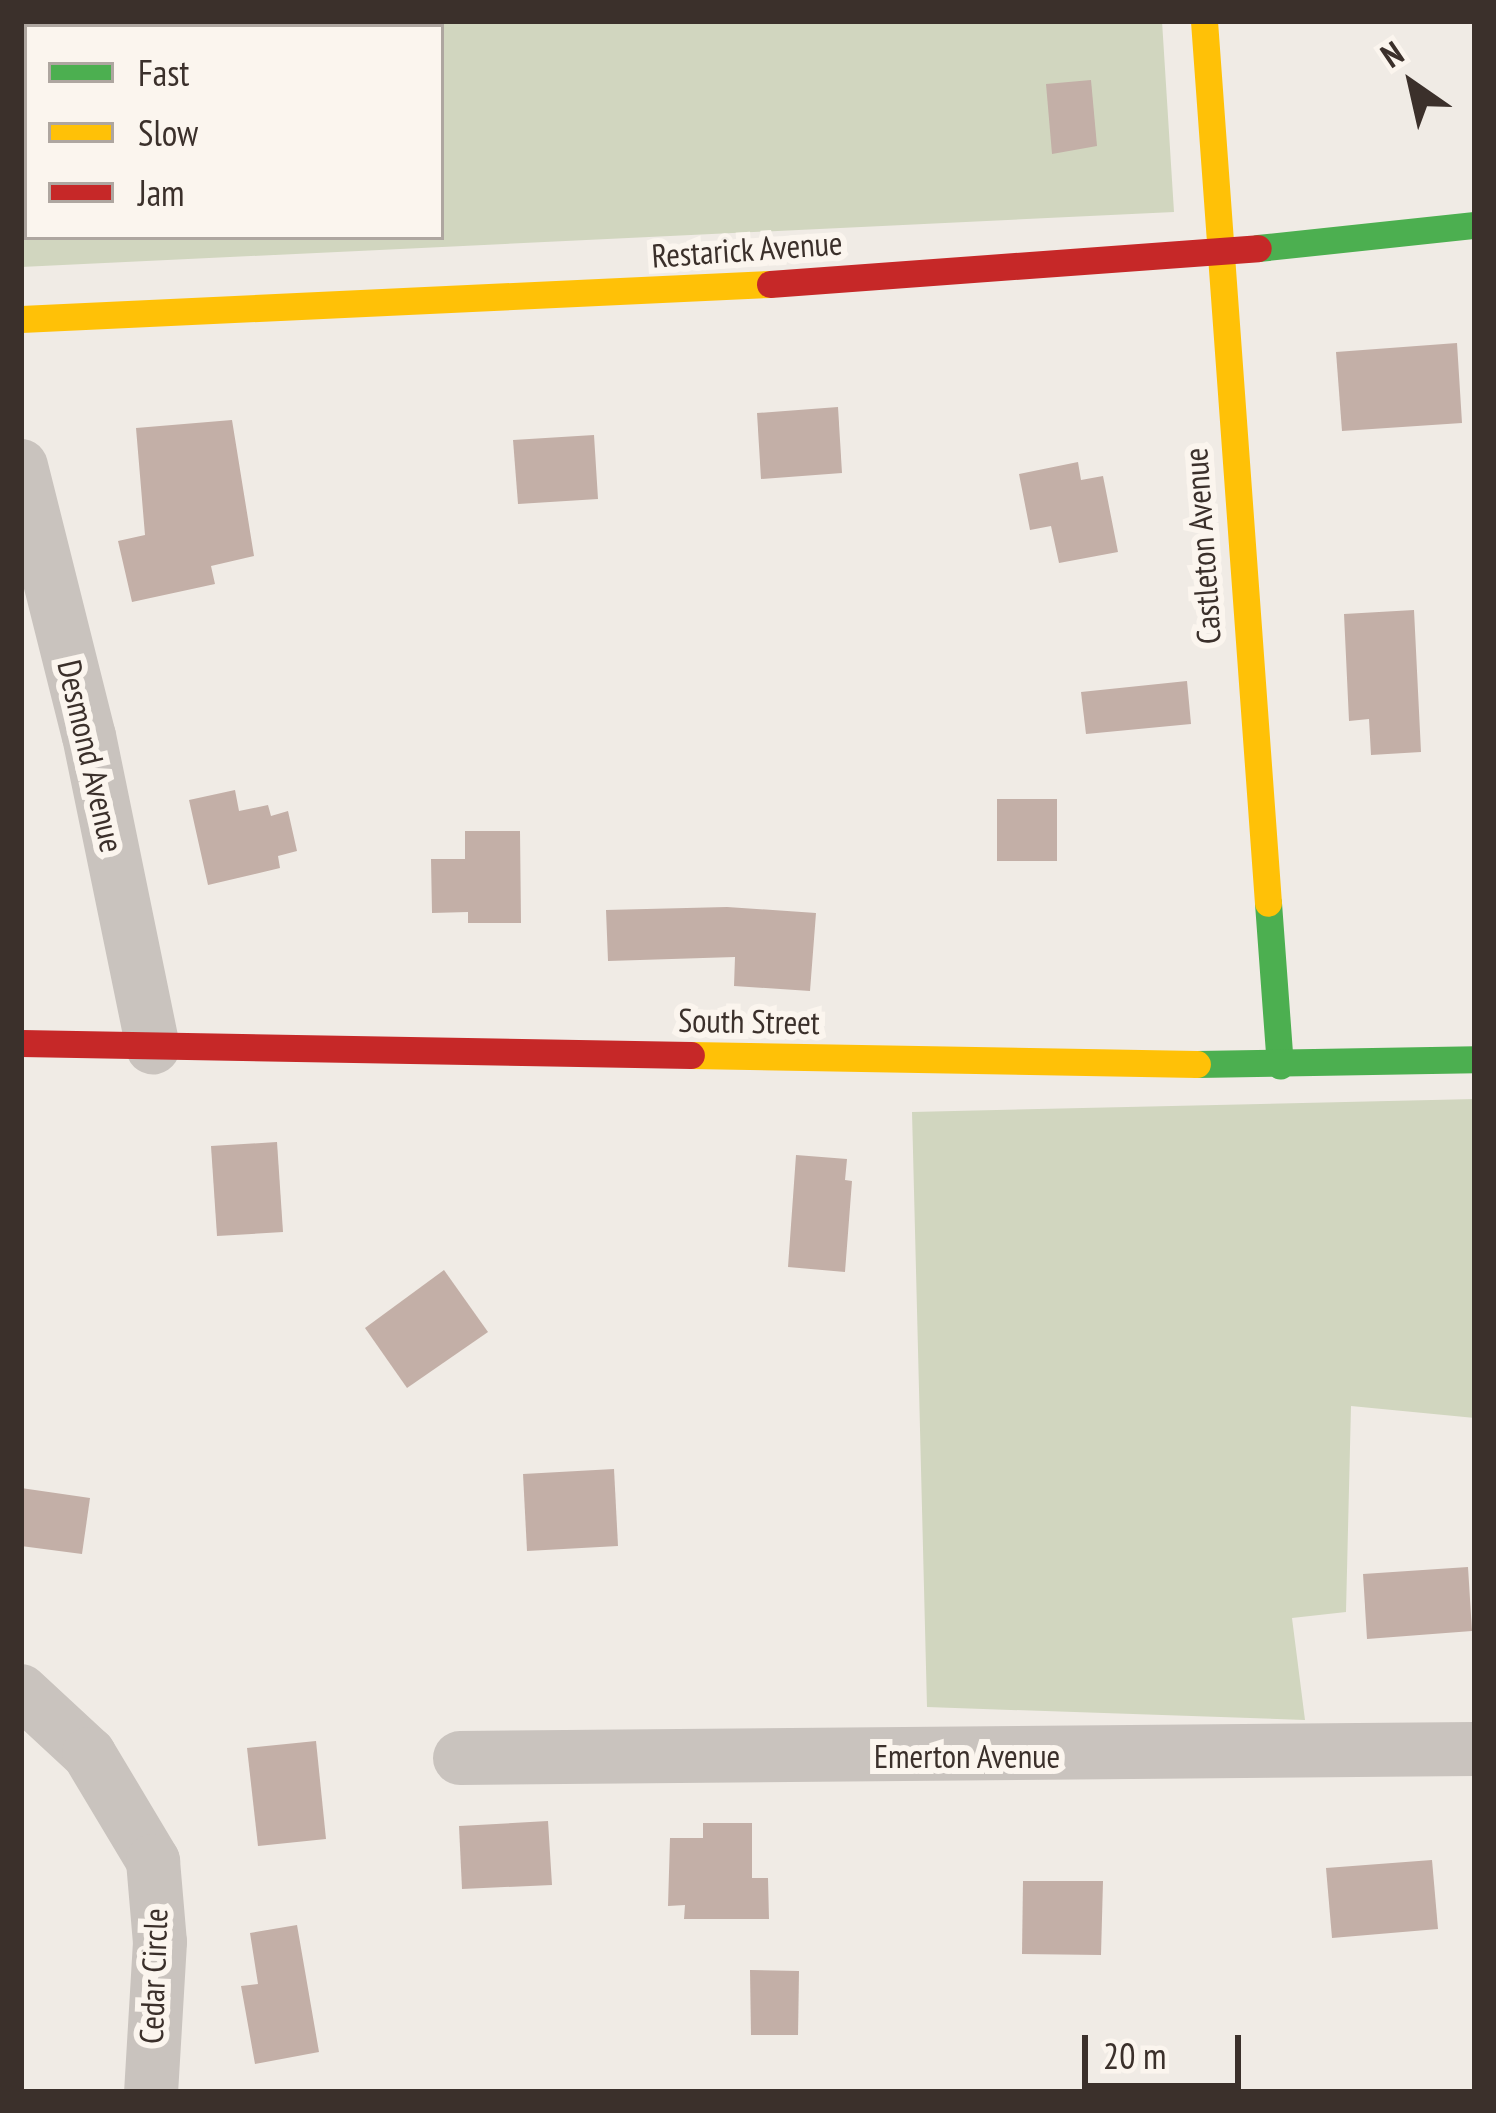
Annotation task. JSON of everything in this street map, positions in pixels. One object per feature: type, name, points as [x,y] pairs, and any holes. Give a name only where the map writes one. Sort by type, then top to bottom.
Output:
[{"type":"street","name":"Castleton Avenue","points":[[1204,21],[1280,1066]]},
{"type":"street","name":"Restarick Avenue","points":[[21,319],[503,302],[1219,251],[1475,225]]},
{"type":"street","name":"Desmond Avenue","points":[[21,466],[89,736],[153,1047]]},
{"type":"street","name":"South Street","points":[[21,1043],[1280,1066],[1475,1059]]},
{"type":"street","name":"Cedar Circle","points":[[21,1691],[89,1754],[153,1861],[160,1942],[152,2092]]},
{"type":"street","name":"Emerton Avenue","points":[[460,1758],[1475,1749]]},
{"type":"green space","points":[[21,21],[1162,21],[1174,212],[21,267]]},
{"type":"green space","points":[[1475,1099],[1475,1418],[1351,1406],[1346,1612],[1292,1618],[1305,1720],[927,1707],[912,1112]]},
{"type":"building","points":[[1091,80],[1097,146],[1052,154],[1046,84]]},
{"type":"building","points":[[1457,343],[1462,423],[1342,431],[1336,352]]},
{"type":"building","points":[[838,407],[842,473],[761,479],[757,413]]},
{"type":"building","points":[[232,420],[254,556],[211,566],[215,584],[132,602],[118,541],[145,535],[136,428]]},
{"type":"building","points":[[594,435],[598,499],[518,504],[513,440]]},
{"type":"building","points":[[1078,462],[1081,480],[1103,476],[1118,552],[1059,563],[1051,526],[1030,530],[1019,474]]},
{"type":"building","points":[[1414,610],[1421,752],[1371,755],[1369,719],[1349,721],[1344,614]]},
{"type":"building","points":[[1187,681],[1191,724],[1086,734],[1081,692]]},
{"type":"building","points":[[235,790],[239,811],[268,805],[271,816],[288,811],[297,851],[278,856],[280,868],[208,885],[189,800]]},
{"type":"building","points":[[997,799],[1057,799],[1057,861],[997,861]]},
{"type":"building","points":[[465,831],[520,831],[521,923],[468,923],[468,912],[432,913],[431,859],[465,859]]},
{"type":"building","points":[[727,907],[816,913],[810,991],[734,986],[735,957],[608,961],[606,910]]},
{"type":"building","points":[[277,1142],[283,1232],[217,1236],[211,1146]]},
{"type":"building","points":[[796,1155],[847,1159],[845,1180],[852,1181],[845,1272],[788,1267]]},
{"type":"building","points":[[444,1270],[488,1332],[407,1388],[365,1328]]},
{"type":"building","points":[[614,1469],[618,1546],[527,1551],[523,1474]]},
{"type":"building","points":[[21,1488],[90,1498],[82,1554],[21,1546]]},
{"type":"building","points":[[1468,1567],[1472,1631],[1367,1639],[1363,1574]]},
{"type":"building","points":[[316,1741],[326,1839],[258,1846],[247,1748]]},
{"type":"building","points":[[548,1821],[552,1885],[462,1889],[459,1826]]},
{"type":"building","points":[[703,1823],[752,1823],[752,1878],[768,1878],[769,1919],[684,1919],[685,1905],[668,1906],[670,1838],[703,1838]]},
{"type":"building","points":[[1432,1860],[1438,1929],[1332,1938],[1326,1868]]},
{"type":"building","points":[[1023,1881],[1103,1881],[1101,1955],[1022,1954]]},
{"type":"building","points":[[297,1925],[319,2052],[255,2064],[241,1986],[258,1984],[250,1933]]},
{"type":"building","points":[[750,1970],[799,1971],[798,2035],[751,2035]]},
{"type":"traffic: fast","points":[[1258,248],[1475,225]]},
{"type":"traffic: fast","points":[[1268,903],[1280,1066]]},
{"type":"traffic: fast","points":[[1197,1064],[1475,1059]]},
{"type":"traffic: slow","points":[[1204,21],[1268,903]]},
{"type":"traffic: slow","points":[[21,319],[770,284]]},
{"type":"traffic: slow","points":[[691,1055],[1197,1064]]},
{"type":"traffic: jam","points":[[770,284],[1258,248]]},
{"type":"traffic: jam","points":[[21,1043],[691,1055]]}]
